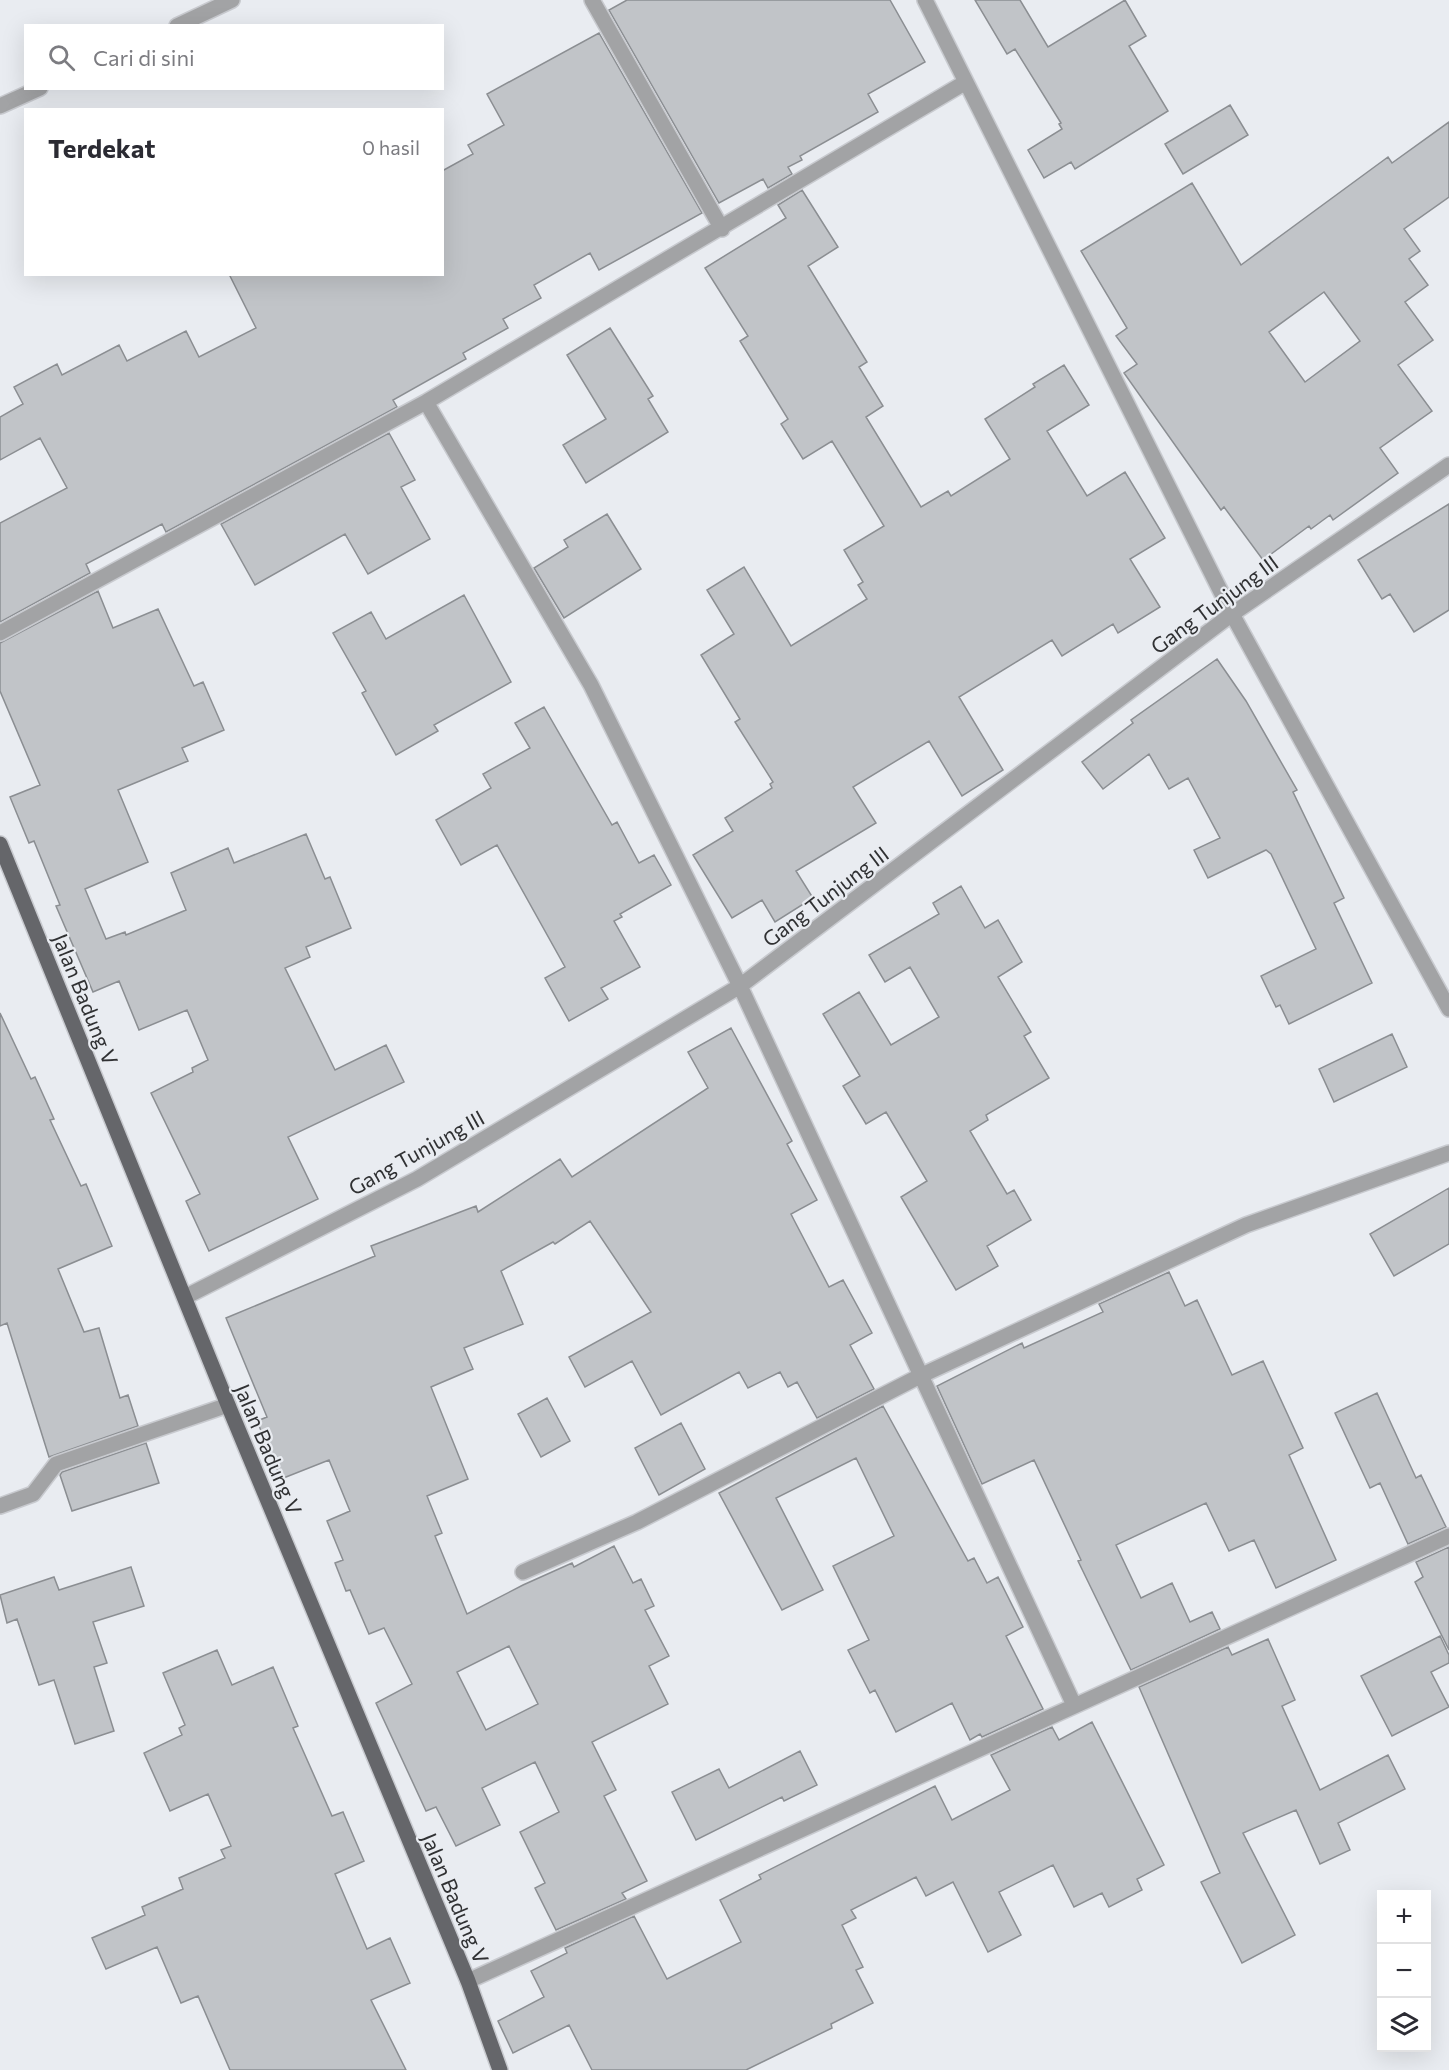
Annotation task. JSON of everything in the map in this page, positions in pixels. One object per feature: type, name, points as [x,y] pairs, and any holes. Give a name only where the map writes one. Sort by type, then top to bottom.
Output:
[{"type":"main road","name":"Jalan Badung V","points":[[0,844],[228,1405],[468,1981],[500,2070]]},
{"type":"street","points":[[181,24],[232,0]]},
{"type":"street","points":[[592,0],[722,229]]},
{"type":"street","points":[[926,0],[1232,614],[1449,1009]]},
{"type":"street","points":[[0,633],[426,402],[722,229],[966,82]]},
{"type":"street","points":[[0,105],[35,90]]},
{"type":"street","points":[[426,402],[591,685],[740,986],[1074,1705]]},
{"type":"street","name":"Gang Tunjung III","points":[[185,1297],[417,1179],[740,986],[1232,614],[1449,465]]},
{"type":"street","points":[[523,1572],[637,1522],[920,1376],[1246,1225],[1449,1153]]},
{"type":"street","points":[[0,1506],[33,1494],[56,1464],[228,1405]]},
{"type":"street","points":[[468,1981],[1449,1536]]},
{"type":"building","points":[[627,0],[890,0],[925,62],[868,94],[878,112],[800,156],[802,160],[788,167],[792,174],[768,188],[763,179],[719,203],[609,10]]},
{"type":"building","points":[[975,0],[1020,0],[1048,47],[1125,0],[1146,36],[1129,46],[1168,111],[1075,169],[1071,162],[1044,178],[1028,150],[1062,129],[1059,124],[1061,123],[1015,49],[1007,54]]},
{"type":"building","points":[[599,33],[702,213],[599,270],[590,253],[534,285],[541,298],[503,319],[508,328],[463,353],[466,359],[393,400],[397,407],[166,532],[162,524],[86,564],[90,573],[0,622],[0,523],[67,488],[40,438],[0,460],[0,417],[23,404],[14,387],[57,364],[62,375],[119,345],[127,361],[186,331],[199,357],[256,328],[230,276],[444,276],[444,170],[473,154],[468,145],[504,125],[487,94]]},
{"type":"building","points":[[1230,105],[1248,135],[1183,174],[1165,144]]},
{"type":"building","points":[[1449,122],[1449,197],[1404,229],[1420,251],[1409,259],[1428,285],[1405,302],[1433,340],[1398,365],[1432,411],[1380,448],[1398,473],[1333,520],[1330,515],[1311,529],[1309,526],[1263,560],[1224,507],[1221,510],[1124,373],[1137,364],[1116,336],[1127,328],[1081,251],[1192,183],[1241,265],[1388,157],[1392,163]],"holes":[[[1324,292],[1360,341],[1305,382],[1269,332]]]},
{"type":"building","points":[[802,190],[838,247],[808,266],[867,362],[859,367],[883,406],[866,417],[921,507],[948,491],[951,496],[1010,459],[985,419],[1035,387],[1033,384],[1064,365],[1089,405],[1047,431],[1087,496],[1125,472],[1165,538],[1130,559],[1160,607],[1118,633],[1113,624],[1062,656],[1052,640],[959,697],[1003,770],[962,796],[929,741],[853,787],[876,823],[796,871],[813,898],[775,922],[762,900],[732,918],[693,855],[733,831],[725,818],[772,788],[770,784],[773,782],[735,722],[740,719],[701,655],[734,634],[707,590],[744,567],[791,646],[867,599],[858,585],[863,582],[844,550],[884,526],[832,441],[803,459],[781,424],[788,419],[740,341],[748,336],[705,268],[786,218],[778,205]]},
{"type":"building","points":[[610,328],[653,396],[648,399],[668,432],[586,483],[563,445],[606,419],[567,355]]},
{"type":"building","points":[[389,433],[415,480],[401,487],[430,539],[368,574],[345,534],[255,585],[221,524]]},
{"type":"building","points":[[1449,504],[1449,610],[1414,632],[1390,594],[1382,599],[1358,560]]},
{"type":"building","points":[[607,514],[641,569],[564,618],[534,568],[568,547],[564,540]]},
{"type":"building","points":[[98,591],[113,628],[158,609],[194,686],[203,682],[224,730],[182,748],[188,761],[118,790],[148,862],[85,889],[106,939],[125,932],[126,935],[186,910],[171,873],[228,848],[234,863],[306,834],[325,879],[330,877],[351,928],[306,947],[310,957],[285,968],[335,1070],[386,1045],[404,1082],[288,1137],[318,1199],[209,1251],[186,1201],[200,1194],[151,1093],[193,1072],[192,1068],[208,1060],[187,1010],[139,1030],[119,981],[93,992],[56,906],[60,905],[34,841],[29,843],[10,797],[40,785],[0,691],[0,643]]},
{"type":"building","points":[[464,595],[511,682],[434,725],[438,731],[396,755],[362,693],[366,691],[333,633],[371,612],[386,639]]},
{"type":"building","points":[[1217,659],[1246,701],[1297,790],[1293,792],[1344,898],[1334,903],[1372,983],[1289,1024],[1280,1005],[1276,1007],[1261,976],[1316,949],[1271,854],[1266,850],[1208,878],[1194,850],[1220,838],[1188,778],[1169,789],[1149,754],[1103,789],[1082,762],[1133,723],[1131,720]]},
{"type":"building","points":[[544,707],[612,825],[617,822],[639,863],[654,855],[671,885],[620,914],[622,917],[614,921],[640,967],[601,988],[608,999],[569,1021],[545,978],[565,967],[497,845],[461,865],[436,820],[491,788],[483,774],[530,748],[515,723]]},
{"type":"building","points":[[961,886],[985,928],[998,920],[1022,962],[998,977],[1031,1032],[1024,1036],[1049,1078],[986,1115],[988,1120],[970,1131],[1007,1194],[1014,1190],[1031,1220],[987,1246],[998,1266],[956,1290],[901,1197],[927,1181],[886,1112],[866,1124],[843,1086],[860,1076],[823,1014],[859,992],[891,1045],[939,1017],[910,967],[885,982],[869,955],[939,914],[933,903]]},
{"type":"building","points":[[0,1013],[31,1079],[35,1077],[54,1119],[50,1120],[81,1186],[86,1184],[112,1246],[58,1269],[84,1332],[99,1328],[120,1398],[128,1395],[138,1426],[49,1457],[7,1323],[0,1326]]},
{"type":"building","points":[[731,1028],[792,1141],[787,1144],[817,1200],[791,1214],[829,1287],[843,1280],[872,1333],[850,1345],[874,1389],[817,1418],[797,1382],[788,1387],[780,1372],[748,1388],[739,1372],[661,1415],[632,1361],[585,1387],[569,1357],[651,1312],[590,1221],[555,1244],[553,1242],[501,1271],[523,1324],[464,1348],[473,1369],[431,1387],[468,1479],[427,1496],[442,1533],[435,1536],[467,1614],[523,1585],[572,1563],[574,1567],[614,1546],[633,1583],[641,1579],[654,1606],[645,1610],[669,1656],[649,1666],[668,1704],[592,1742],[616,1790],[604,1796],[647,1881],[622,1893],[626,1899],[556,1930],[535,1888],[545,1883],[520,1832],[559,1812],[535,1762],[482,1788],[500,1825],[456,1846],[436,1807],[426,1811],[376,1703],[412,1684],[384,1628],[369,1634],[350,1590],[346,1591],[335,1563],[343,1560],[327,1521],[350,1511],[329,1460],[281,1479],[257,1421],[267,1417],[226,1318],[375,1256],[371,1246],[476,1206],[478,1212],[560,1159],[572,1177],[708,1088],[688,1052]],"holes":[[[509,1646],[538,1704],[486,1730],[457,1672]]]},
{"type":"building","points":[[1392,1034],[1407,1067],[1334,1102],[1319,1069]]},
{"type":"building","points":[[1449,1188],[1449,1244],[1394,1276],[1370,1234]]},
{"type":"building","points":[[1169,1272],[1185,1306],[1197,1300],[1232,1375],[1263,1361],[1303,1448],[1289,1455],[1336,1560],[1276,1588],[1254,1540],[1229,1551],[1206,1503],[1116,1545],[1141,1598],[1172,1583],[1190,1622],[1212,1612],[1220,1629],[1131,1670],[1078,1561],[1081,1560],[1034,1460],[982,1484],[937,1386],[1022,1343],[1024,1348],[1103,1312],[1099,1304]]},
{"type":"building","points":[[1377,1393],[1416,1478],[1421,1475],[1446,1527],[1408,1544],[1380,1483],[1370,1488],[1335,1413]]},
{"type":"building","points":[[547,1398],[570,1441],[541,1457],[518,1414]]},
{"type":"building","points":[[883,1406],[968,1561],[974,1558],[987,1583],[998,1577],[1023,1627],[1006,1636],[1043,1709],[982,1737],[980,1734],[970,1740],[952,1703],[896,1732],[875,1690],[870,1693],[848,1650],[869,1640],[833,1566],[894,1536],[856,1458],[776,1498],[823,1590],[782,1610],[719,1493]]},
{"type":"building","points":[[681,1423],[705,1469],[659,1495],[635,1448]]},
{"type":"building","points":[[146,1443],[159,1483],[72,1511],[60,1475],[62,1472]]},
{"type":"building","points":[[1449,1547],[1449,1650],[1415,1582],[1423,1577],[1416,1562]]},
{"type":"building","points":[[131,1567],[144,1606],[93,1622],[107,1663],[94,1667],[114,1731],[75,1744],[54,1680],[39,1685],[17,1619],[7,1623],[0,1595],[54,1577],[59,1590]]},
{"type":"building","points":[[1440,1636],[1449,1655],[1449,1663],[1431,1672],[1449,1707],[1392,1736],[1361,1676]]},
{"type":"building","points":[[1268,1639],[1295,1700],[1282,1706],[1320,1790],[1388,1755],[1405,1789],[1338,1823],[1350,1850],[1320,1864],[1296,1810],[1243,1833],[1295,1935],[1242,1963],[1201,1882],[1220,1873],[1139,1687],[1228,1647],[1232,1655]]},
{"type":"building","points":[[217,1650],[232,1685],[273,1667],[298,1726],[293,1728],[332,1816],[343,1812],[364,1861],[335,1874],[367,1949],[390,1938],[410,1983],[371,2000],[406,2070],[230,2070],[198,1996],[181,2003],[157,1947],[106,1969],[92,1938],[145,1915],[142,1907],[183,1889],[179,1878],[225,1858],[221,1850],[231,1846],[208,1794],[170,1811],[144,1753],[182,1735],[179,1728],[185,1725],[163,1673]]},
{"type":"building","points":[[1092,1722],[1164,1865],[1137,1879],[1142,1890],[1109,1907],[1102,1893],[1074,1907],[1053,1865],[999,1892],[1021,1935],[988,1952],[953,1882],[926,1896],[916,1877],[851,1910],[856,1918],[842,1925],[863,1967],[856,1970],[873,2003],[831,2024],[832,2028],[746,2070],[592,2070],[569,2025],[513,2053],[498,2021],[544,1997],[531,1971],[567,1953],[565,1948],[634,1916],[667,1979],[741,1942],[720,1900],[761,1879],[759,1875],[935,1786],[952,1820],[1010,1790],[991,1755],[1052,1727],[1059,1740]]},
{"type":"building","points":[[800,1751],[817,1785],[784,1801],[782,1797],[696,1840],[672,1792],[719,1769],[729,1788]]}]
